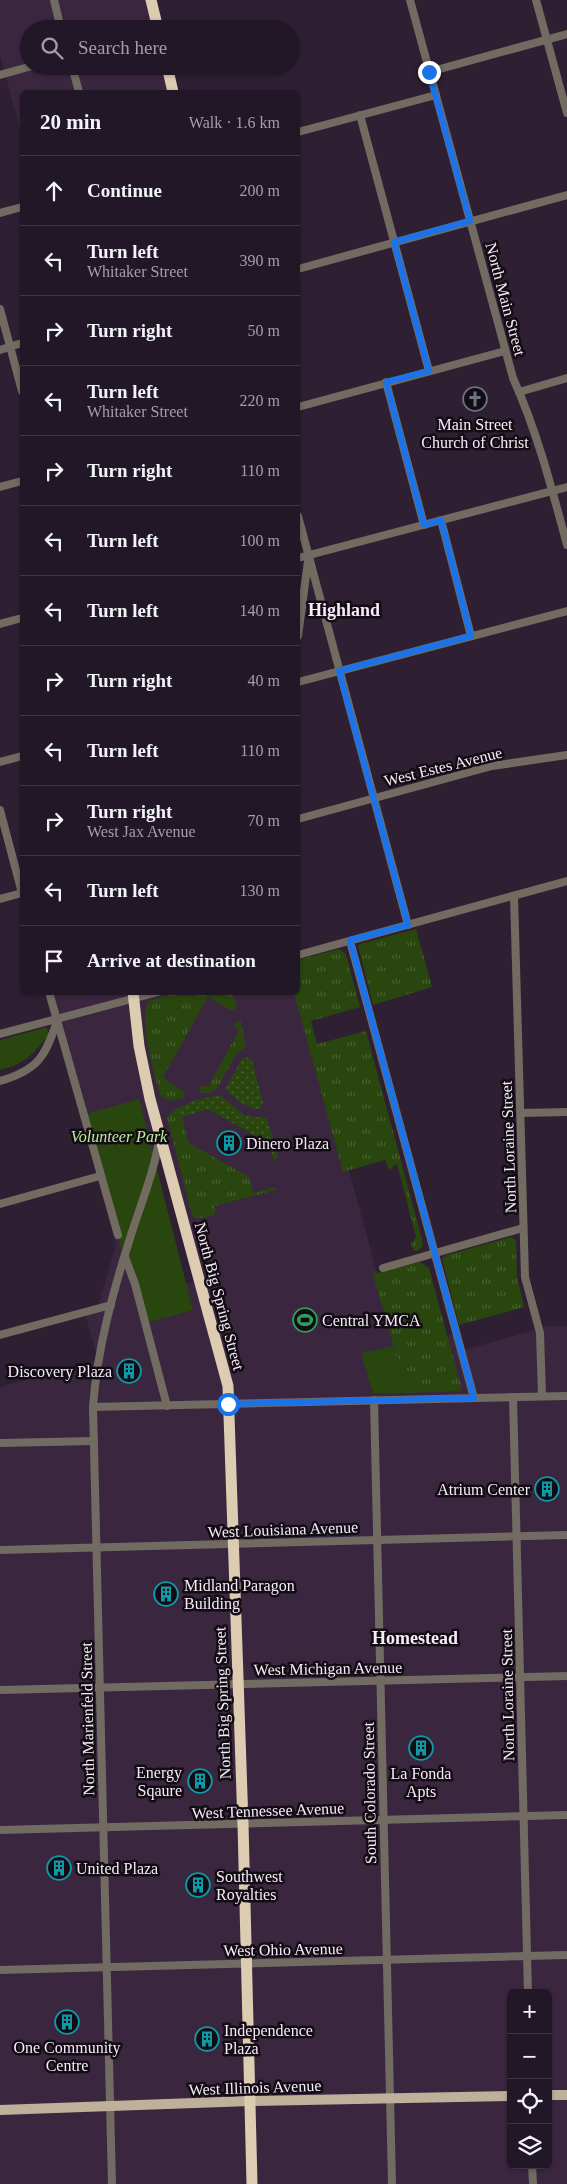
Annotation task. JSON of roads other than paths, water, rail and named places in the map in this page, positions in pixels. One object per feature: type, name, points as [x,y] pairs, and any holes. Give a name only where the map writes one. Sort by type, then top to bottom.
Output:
[{"type":"highway","points":[[150,0],[156,20]]},
{"type":"highway","points":[[169,75],[173,90]]},
{"type":"highway","name":"North Big Spring Street","points":[[133,996],[139,1046],[159,1137],[228,1386],[243,1824],[252,2184]]},
{"type":"main road","points":[[552,2095],[567,2095]]},
{"type":"main road","name":"West Illinois Avenue","points":[[0,2110],[250,2101],[507,2096]]},
{"type":"street","points":[[54,0],[59,20]]},
{"type":"street","name":"North Main Street","points":[[410,0],[505,351],[552,490],[567,545]]},
{"type":"street","points":[[536,0],[567,113]]},
{"type":"street","points":[[429,72],[567,34]]},
{"type":"street","points":[[0,75],[20,69]]},
{"type":"street","points":[[74,75],[78,90]]},
{"type":"street","points":[[300,131],[436,95]]},
{"type":"street","points":[[360,115],[429,371]]},
{"type":"street","points":[[300,268],[567,195]]},
{"type":"street","points":[[0,213],[20,208]]},
{"type":"street","points":[[0,309],[20,384]]},
{"type":"street","points":[[0,350],[20,344]]},
{"type":"street","points":[[300,405],[505,351]]},
{"type":"street","points":[[519,392],[567,378]]},
{"type":"street","points":[[386,382],[424,525]]},
{"type":"street","points":[[0,487],[20,482]]},
{"type":"street","points":[[300,558],[567,487]]},
{"type":"street","points":[[441,520],[471,636]]},
{"type":"street","points":[[300,524],[408,925]]},
{"type":"street","points":[[300,620],[308,556]]},
{"type":"street","points":[[300,681],[567,610]]},
{"type":"street","points":[[0,624],[20,619]]},
{"type":"street","name":"West Estes Avenue","points":[[300,818],[492,766],[567,755]]},
{"type":"street","points":[[0,762],[20,757]]},
{"type":"street","points":[[0,810],[20,885]]},
{"type":"street","points":[[300,954],[567,881]]},
{"type":"street","points":[[0,899],[20,894]]},
{"type":"street","name":"North Loraine Street","points":[[514,896],[525,1277],[540,1333],[542,1396]]},
{"type":"street","points":[[350,940],[474,1398]]},
{"type":"street","points":[[50,995],[118,1235]]},
{"type":"street","points":[[0,1034],[57,1020],[133,996]]},
{"type":"street","points":[[0,1081],[36,1064],[49,1046],[57,1020]]},
{"type":"street","points":[[521,1113],[567,1112]]},
{"type":"street","name":"North Marienfeld Street","points":[[112,2184],[93,1407],[100,1355],[111,1305],[124,1257],[156,1163],[159,1137]]},
{"type":"street","points":[[0,1204],[100,1176]]},
{"type":"street","points":[[383,1268],[523,1228]]},
{"type":"street","points":[[124,1257],[135,1284],[167,1406]]},
{"type":"street","points":[[0,1335],[111,1305]]},
{"type":"street","points":[[93,1407],[567,1396]]},
{"type":"street","name":"North Loraine Street","points":[[513,1397],[528,1989]]},
{"type":"street","name":"South Colorado Street","points":[[374,1400],[392,2184]]},
{"type":"street","points":[[0,1443],[94,1441]]},
{"type":"street","name":"West Louisiana Avenue","points":[[0,1550],[567,1536]]},
{"type":"street","name":"West Michigan Avenue","points":[[0,1690],[567,1676]]},
{"type":"street","name":"West Tennessee Avenue","points":[[0,1830],[567,1816]]},
{"type":"street","name":"West Ohio Avenue","points":[[0,1970],[567,1955]]},
{"type":"street","points":[[532,2169],[532,2184]]},
{"type":"place","name":"Main Street Church of Christ","points":[[475,399]]},
{"type":"place","name":"Dinero Plaza","points":[[229,1143]]},
{"type":"place","name":"Central YMCA","points":[[305,1320]]},
{"type":"place","name":"Discovery Plaza","points":[[129,1371]]},
{"type":"place","name":"Atrium Center","points":[[547,1489]]},
{"type":"place","name":"Midland Paragon Building","points":[[166,1594]]},
{"type":"place","name":"La Fonda Apts","points":[[421,1748]]},
{"type":"place","name":"Energy Sqaure","points":[[200,1781]]},
{"type":"place","name":"United Plaza","points":[[59,1868]]},
{"type":"place","name":"Southwest Royalties","points":[[198,1885]]},
{"type":"place","name":"One Community Centre","points":[[67,2022]]},
{"type":"place","name":"Independence Plaza","points":[[207,2039]]},
{"type":"district","name":"Highland","points":[[344,610]]},
{"type":"district","name":"Homestead","points":[[415,1638]]},
{"type":"park label","name":"Volunteer Park","points":[[119,1136]]}]
